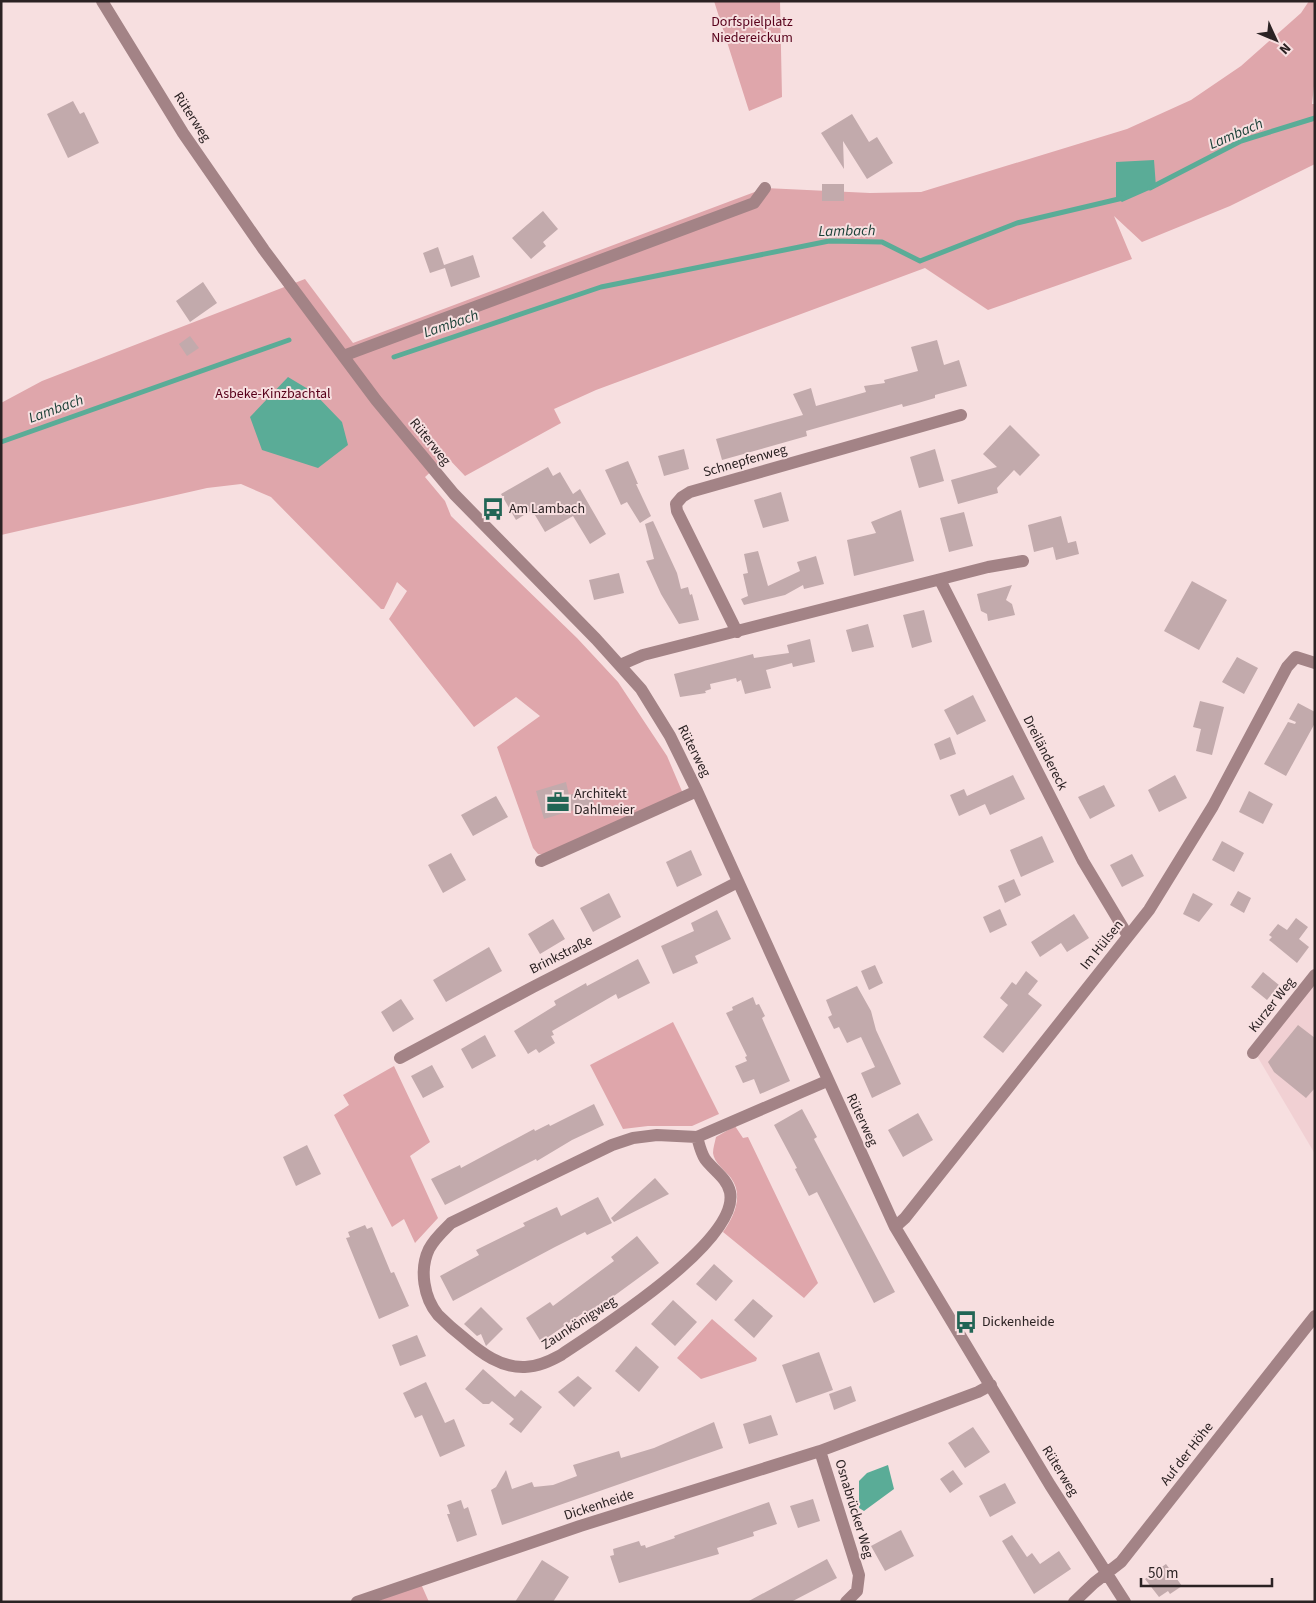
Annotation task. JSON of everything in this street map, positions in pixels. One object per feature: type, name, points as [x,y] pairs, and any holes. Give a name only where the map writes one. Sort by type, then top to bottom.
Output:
[{"type":"street","name":"Rüterweg","points":[[102,1],[183,133],[264,250],[343,356],[432,470],[641,689],[670,736],[698,791],[827,1081],[895,1227],[1125,1602]]},
{"type":"street","points":[[343,356],[754,203],[765,188]]},
{"type":"street","name":"Schnepfenweg","points":[[737,632],[677,512],[676,504],[682,497],[690,492],[961,415]]},
{"type":"street","points":[[620,665],[643,655],[988,567],[1023,561]]},
{"type":"street","name":"Dreiländereck","points":[[940,580],[1083,861],[1128,936]]},
{"type":"street","name":"Im Hülsen","points":[[895,1227],[905,1218],[1159,896],[1212,806],[1287,667],[1296,657],[1315,663]]},
{"type":"street","points":[[541,862],[698,791]]},
{"type":"street","name":"Brinkstraße","points":[[400,1058],[532,987],[738,882]]},
{"type":"street","name":"Kurzer Weg","points":[[1254,1053],[1315,975]]},
{"type":"street","name":"Zaunkönigweg","points":[[697,1137],[705,1158],[725,1181],[730,1191],[731,1202],[728,1214],[721,1226],[664,1283],[561,1355],[544,1364],[525,1367],[505,1364],[489,1358],[438,1314],[429,1300],[425,1286],[424,1269],[428,1251],[437,1237],[451,1223],[612,1145],[633,1138],[657,1136],[697,1137],[827,1081]]},
{"type":"street","name":"Auf der Höhe","points":[[1074,1602],[1121,1562],[1315,1316]]},
{"type":"street","name":"Dickenheide","points":[[357,1602],[580,1526],[820,1451],[991,1386]]},
{"type":"street","name":"Osnabrücker Weg","points":[[820,1451],[859,1575],[856,1591],[846,1602]]},
{"type":"shaded area","points":[[1154,160],[1156,187],[1122,202],[1116,197],[1116,162]]},
{"type":"shaded area","points":[[288,377],[313,392],[342,422],[348,445],[318,468],[262,450],[250,417]]},
{"type":"shaded area","points":[[1315,984],[1315,1154],[1257,1056]]},
{"type":"shaded area","points":[[888,1465],[894,1489],[864,1511],[859,1508],[859,1481],[867,1473]]},
{"type":"green space","name":"Dorfspielplatz Niedereickum","points":[[714,1],[780,1],[782,97],[749,111]]},
{"type":"green space","name":"Asbeke-Kinzbachtal","points":[[1309,1],[1315,1],[1315,77],[1312,104],[1315,104],[1315,164],[1230,206],[1142,242],[1114,216],[1132,259],[988,310],[925,268],[596,390],[554,409],[561,423],[465,476],[447,457],[425,477],[445,501],[451,516],[577,638],[618,682],[667,756],[684,796],[546,855],[538,854],[533,848],[497,747],[540,716],[516,697],[474,727],[389,619],[407,591],[397,582],[384,609],[381,609],[271,497],[241,484],[207,488],[1,535],[1,403],[42,381],[305,279],[353,343],[765,188],[870,193],[921,192],[1127,129],[1191,100],[1241,66],[1301,13]]},
{"type":"green space","points":[[673,1022],[719,1114],[692,1126],[648,1126],[623,1129],[590,1065]]},
{"type":"green space","points":[[394,1066],[430,1142],[410,1156],[438,1218],[415,1243],[404,1219],[392,1227],[334,1115],[349,1105],[343,1095]]},
{"type":"green space","points":[[735,1126],[743,1138],[748,1137],[818,1283],[804,1298],[723,1232],[734,1213],[737,1192],[731,1178],[715,1160],[713,1151],[716,1137]]},
{"type":"green space","points":[[712,1319],[757,1358],[756,1361],[701,1379],[677,1358]]},
{"type":"green space","points":[[421,1584],[429,1602],[370,1602]]},
{"type":"building","points":[[73,101],[80,114],[84,112],[99,143],[68,158],[47,114]]},
{"type":"building","points":[[852,114],[869,142],[877,137],[893,163],[867,179],[843,141],[844,169],[821,133]]},
{"type":"building","points":[[822,184],[844,184],[844,201],[822,201]]},
{"type":"building","points":[[543,211],[558,229],[543,242],[546,246],[531,259],[512,238]]},
{"type":"building","points":[[438,247],[444,265],[473,255],[480,277],[451,287],[445,268],[430,273],[423,253]]},
{"type":"building","points":[[203,282],[217,303],[190,322],[176,301]]},
{"type":"building","points":[[190,336],[199,348],[187,356],[179,344]]},
{"type":"building","points":[[937,340],[944,365],[959,360],[967,386],[935,395],[935,398],[918,403],[903,407],[902,404],[806,431],[807,436],[722,460],[716,439],[803,415],[793,394],[811,388],[816,406],[866,392],[864,386],[885,383],[884,380],[918,371],[911,347]]},
{"type":"building","points":[[1010,425],[1040,455],[1020,476],[1014,470],[997,488],[998,493],[958,504],[951,480],[997,467],[983,454]]},
{"type":"building","points":[[684,449],[689,469],[664,476],[658,456]]},
{"type":"building","points":[[935,449],[944,481],[919,488],[910,457]]},
{"type":"building","points":[[628,461],[651,516],[640,523],[627,502],[621,505],[605,470]]},
{"type":"building","points":[[548,467],[553,476],[560,472],[573,494],[580,489],[606,534],[590,544],[573,516],[545,532],[532,510],[516,520],[501,494]]},
{"type":"building","points":[[781,492],[789,521],[763,528],[754,500]]},
{"type":"building","points":[[901,510],[914,561],[854,576],[847,540],[876,533],[871,522]]},
{"type":"building","points":[[964,512],[973,546],[949,552],[940,518]]},
{"type":"building","points":[[1061,516],[1068,543],[1076,541],[1079,554],[1056,560],[1053,547],[1034,552],[1028,525]]},
{"type":"building","points":[[653,521],[677,573],[681,589],[688,587],[690,595],[692,594],[699,620],[679,624],[661,594],[646,561],[654,559],[645,524]]},
{"type":"building","points":[[758,551],[768,586],[800,571],[797,562],[816,556],[824,584],[804,589],[803,585],[785,595],[744,605],[741,599],[748,596],[743,574],[748,573],[744,554]]},
{"type":"building","points":[[619,573],[624,593],[594,600],[589,580]]},
{"type":"building","points":[[1192,581],[1227,600],[1199,650],[1164,631]]},
{"type":"building","points":[[1012,585],[1006,600],[1012,604],[1015,615],[988,621],[987,614],[981,611],[977,594]]},
{"type":"building","points":[[924,610],[932,642],[912,648],[903,615]]},
{"type":"building","points":[[868,624],[874,647],[852,652],[846,630]]},
{"type":"building","points":[[810,639],[815,662],[793,667],[792,663],[766,670],[771,688],[745,694],[741,680],[737,682],[736,678],[710,684],[711,689],[705,691],[706,693],[680,697],[674,674],[753,654],[754,658],[789,653],[787,645]]},
{"type":"building","points":[[1237,657],[1258,668],[1244,694],[1222,682]]},
{"type":"building","points":[[973,695],[986,721],[957,735],[944,710]]},
{"type":"building","points":[[1200,701],[1224,707],[1212,755],[1196,751],[1201,729],[1193,727]]},
{"type":"building","points":[[1298,703],[1315,712],[1315,723],[1286,776],[1264,764],[1288,722],[1295,724],[1296,722],[1289,719]]},
{"type":"building","points":[[950,737],[956,754],[940,760],[934,744]]},
{"type":"building","points":[[1013,775],[1025,799],[990,815],[985,804],[959,816],[950,795],[964,789],[967,796]]},
{"type":"building","points":[[1175,775],[1187,798],[1159,812],[1148,790]]},
{"type":"building","name":"Architekt Dahlmeier","points":[[566,782],[569,795],[590,789],[594,804],[544,819],[536,791]]},
{"type":"building","points":[[1104,785],[1115,806],[1090,819],[1078,797]]},
{"type":"building","points":[[1249,791],[1273,804],[1263,824],[1239,812]]},
{"type":"building","points":[[496,796],[508,817],[473,836],[461,815]]},
{"type":"building","points":[[1042,836],[1054,862],[1021,877],[1010,850]]},
{"type":"building","points":[[1222,841],[1244,853],[1234,872],[1212,860]]},
{"type":"building","points":[[691,850],[702,875],[677,887],[666,862]]},
{"type":"building","points":[[451,853],[466,880],[443,893],[428,865]]},
{"type":"building","points":[[1132,854],[1144,876],[1122,887],[1110,865]]},
{"type":"building","points":[[1014,879],[1021,895],[1005,903],[998,886]]},
{"type":"building","points":[[1238,891],[1251,898],[1244,913],[1230,905]]},
{"type":"building","points":[[609,893],[621,917],[593,932],[580,908]]},
{"type":"building","points":[[1193,893],[1213,904],[1199,922],[1183,914]]},
{"type":"building","points":[[1000,909],[1007,925],[990,933],[983,917]]},
{"type":"building","points":[[717,910],[731,939],[695,956],[698,963],[673,974],[661,946],[694,931],[691,923]]},
{"type":"building","points":[[1074,914],[1089,938],[1067,952],[1061,943],[1040,957],[1031,942]]},
{"type":"building","points":[[1296,918],[1308,927],[1299,939],[1309,947],[1297,963],[1269,940],[1272,937],[1269,935],[1278,924],[1287,930]]},
{"type":"building","points":[[553,919],[565,939],[540,954],[528,934]]},
{"type":"building","points":[[489,947],[502,971],[446,1002],[433,980]]},
{"type":"building","points":[[638,959],[650,983],[618,999],[616,994],[552,1031],[554,1035],[551,1036],[555,1043],[539,1053],[536,1049],[528,1054],[514,1031],[556,1005],[554,1001],[586,983],[587,986]]},
{"type":"building","points":[[875,965],[883,983],[869,990],[861,971]]},
{"type":"building","points":[[1026,971],[1038,981],[1028,994],[1042,1005],[1003,1053],[983,1037],[1008,1005],[1000,998],[1012,982],[1016,985]]},
{"type":"building","points":[[1263,972],[1279,985],[1267,1000],[1251,987]]},
{"type":"building","points":[[857,986],[871,1011],[876,1030],[901,1084],[872,1098],[861,1073],[875,1067],[861,1037],[847,1043],[839,1027],[834,1029],[828,1017],[832,1015],[826,1000]]},
{"type":"building","points":[[753,997],[756,1005],[759,1004],[765,1016],[762,1018],[790,1081],[760,1094],[754,1079],[743,1083],[735,1066],[747,1061],[745,1057],[747,1056],[726,1013],[733,1010],[732,1007]]},
{"type":"building","points":[[401,999],[414,1019],[393,1032],[381,1012]]},
{"type":"building","points":[[1298,1025],[1315,1038],[1315,1088],[1306,1098],[1274,1072],[1268,1062]]},
{"type":"building","points":[[485,1035],[496,1056],[472,1069],[461,1049]]},
{"type":"building","points":[[432,1065],[444,1087],[423,1098],[411,1076]]},
{"type":"building","points":[[594,1104],[604,1125],[572,1140],[537,1161],[536,1159],[445,1205],[431,1179],[460,1165],[461,1168],[534,1129],[535,1131],[549,1124],[550,1126]]},
{"type":"building","points":[[802,1109],[817,1137],[814,1139],[895,1292],[874,1303],[817,1192],[809,1196],[795,1169],[797,1168],[774,1125]]},
{"type":"building","points":[[918,1113],[933,1140],[903,1157],[888,1130]]},
{"type":"building","points":[[307,1145],[321,1174],[296,1186],[283,1157]]},
{"type":"building","points":[[655,1178],[669,1194],[614,1222],[611,1218]]},
{"type":"building","points":[[598,1197],[612,1223],[587,1235],[585,1232],[453,1301],[440,1276],[479,1255],[476,1250],[525,1226],[523,1223],[557,1207],[561,1216]]},
{"type":"building","points":[[365,1225],[367,1229],[372,1227],[391,1273],[394,1272],[409,1306],[379,1319],[346,1238],[350,1237],[348,1232]]},
{"type":"building","points":[[637,1236],[659,1263],[588,1315],[586,1311],[541,1342],[526,1318],[550,1302],[553,1306],[614,1261],[611,1257]]},
{"type":"building","points":[[714,1264],[733,1281],[716,1301],[696,1284]]},
{"type":"building","points":[[753,1299],[773,1316],[754,1338],[734,1320]]},
{"type":"building","points":[[673,1300],[697,1322],[675,1346],[651,1324]]},
{"type":"building","points":[[481,1307],[503,1329],[486,1346],[481,1334],[477,1336],[464,1324]]},
{"type":"building","points":[[417,1335],[426,1356],[400,1366],[392,1345]]},
{"type":"building","points":[[636,1346],[659,1367],[639,1392],[615,1371]]},
{"type":"building","points":[[819,1352],[833,1390],[796,1403],[782,1365]]},
{"type":"building","points":[[483,1369],[515,1397],[521,1390],[542,1407],[521,1433],[509,1424],[514,1419],[492,1401],[489,1404],[483,1404],[465,1389]]},
{"type":"building","points":[[578,1376],[592,1388],[574,1407],[558,1392]]},
{"type":"building","points":[[426,1382],[445,1423],[454,1419],[465,1446],[440,1457],[422,1415],[415,1418],[403,1393]]},
{"type":"building","points":[[851,1386],[856,1401],[834,1410],[829,1394]]},
{"type":"building","points":[[771,1415],[778,1435],[749,1444],[743,1424]]},
{"type":"building","points":[[714,1422],[723,1448],[502,1525],[491,1490],[496,1487],[506,1470],[512,1489],[532,1482],[534,1487],[553,1485],[577,1476],[573,1465],[619,1451],[621,1458],[654,1448]]},
{"type":"building","points":[[973,1427],[990,1452],[965,1468],[948,1443]]},
{"type":"building","points":[[953,1470],[963,1484],[950,1493],[940,1479]]},
{"type":"building","points":[[1005,1483],[1016,1503],[990,1517],[979,1496]]},
{"type":"building","points":[[813,1499],[820,1521],[798,1528],[790,1506]]},
{"type":"building","points":[[461,1500],[464,1509],[468,1507],[477,1535],[457,1542],[447,1514],[450,1514],[447,1505]]},
{"type":"building","points":[[769,1502],[777,1524],[753,1532],[754,1536],[717,1548],[719,1554],[619,1583],[610,1556],[614,1555],[613,1549],[639,1541],[641,1546],[645,1545],[646,1548]]},
{"type":"building","points":[[901,1530],[914,1556],[885,1571],[871,1546]]},
{"type":"building","points":[[1012,1535],[1027,1557],[1032,1553],[1040,1564],[1059,1551],[1071,1569],[1034,1594],[1002,1541]]},
{"type":"building","points":[[827,1559],[837,1578],[791,1602],[747,1602]]},
{"type":"building","points":[[542,1560],[569,1577],[553,1602],[515,1602]]},
{"type":"building","points":[[1166,1564],[1182,1586],[1170,1594],[1168,1591],[1159,1597],[1145,1579]]},
{"type":"waterway","name":"Lambach","points":[[1150,188],[1241,141],[1315,118]]},
{"type":"waterway","name":"Lambach","points":[[394,357],[601,287],[829,241],[882,242],[920,261],[1017,223],[1123,198]]},
{"type":"waterway","name":"Lambach","points":[[1,442],[289,340]]},
{"type":"place","name":"Am Lambach","points":[[493,509]]},
{"type":"place","name":"Architekt Dahlmeier","points":[[558,802]]},
{"type":"place","name":"Dickenheide","points":[[966,1322]]}]
